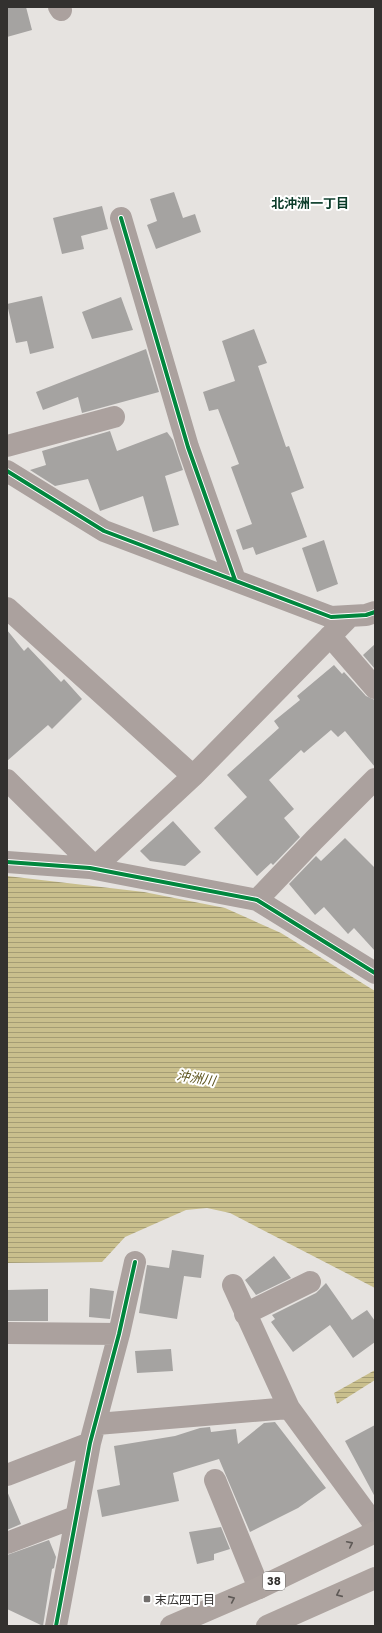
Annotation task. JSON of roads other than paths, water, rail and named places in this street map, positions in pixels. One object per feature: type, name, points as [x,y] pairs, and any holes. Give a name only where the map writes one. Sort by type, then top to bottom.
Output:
[{"type":"main road","name":"38","points":[[171,1626],[259,1588],[375,1532]]},
{"type":"main road","points":[[267,1626],[375,1578]]},
{"type":"street","points":[[121,218],[188,447],[235,580]]},
{"type":"street","points":[[7,446],[114,418]]},
{"type":"street","points":[[7,471],[104,531],[331,617],[349,617],[366,615],[375,612]]},
{"type":"street","points":[[7,608],[193,776]]},
{"type":"street","points":[[93,868],[193,776],[349,617]]},
{"type":"street","points":[[330,636],[375,688]]},
{"type":"street","points":[[257,900],[375,779]]},
{"type":"street","points":[[7,780],[93,868]]},
{"type":"street","points":[[7,862],[93,868],[257,900],[371,965]]},
{"type":"street","points":[[56,1626],[75,1517],[135,1262]]},
{"type":"street","points":[[245,1314],[310,1282]]},
{"type":"street","points":[[233,1285],[289,1408],[375,1525]]},
{"type":"street","points":[[7,1333],[119,1334]]},
{"type":"street","points":[[7,1475],[94,1433],[289,1408]]},
{"type":"street","points":[[215,1480],[259,1588]]},
{"type":"street","points":[[7,1543],[75,1517]]},
{"type":"water","name":"沖洲川","points":[[7,876],[144,892],[225,908],[281,933],[375,991],[375,1288],[230,1213],[207,1208],[186,1210],[125,1237],[102,1262],[7,1263]]},
{"type":"water","points":[[375,1370],[375,1380],[337,1404],[334,1393]]},
{"type":"place","name":"末広四丁目","points":[[147,1599]]},
{"type":"district","name":"北沖洲一丁目","points":[[310,203]]}]
